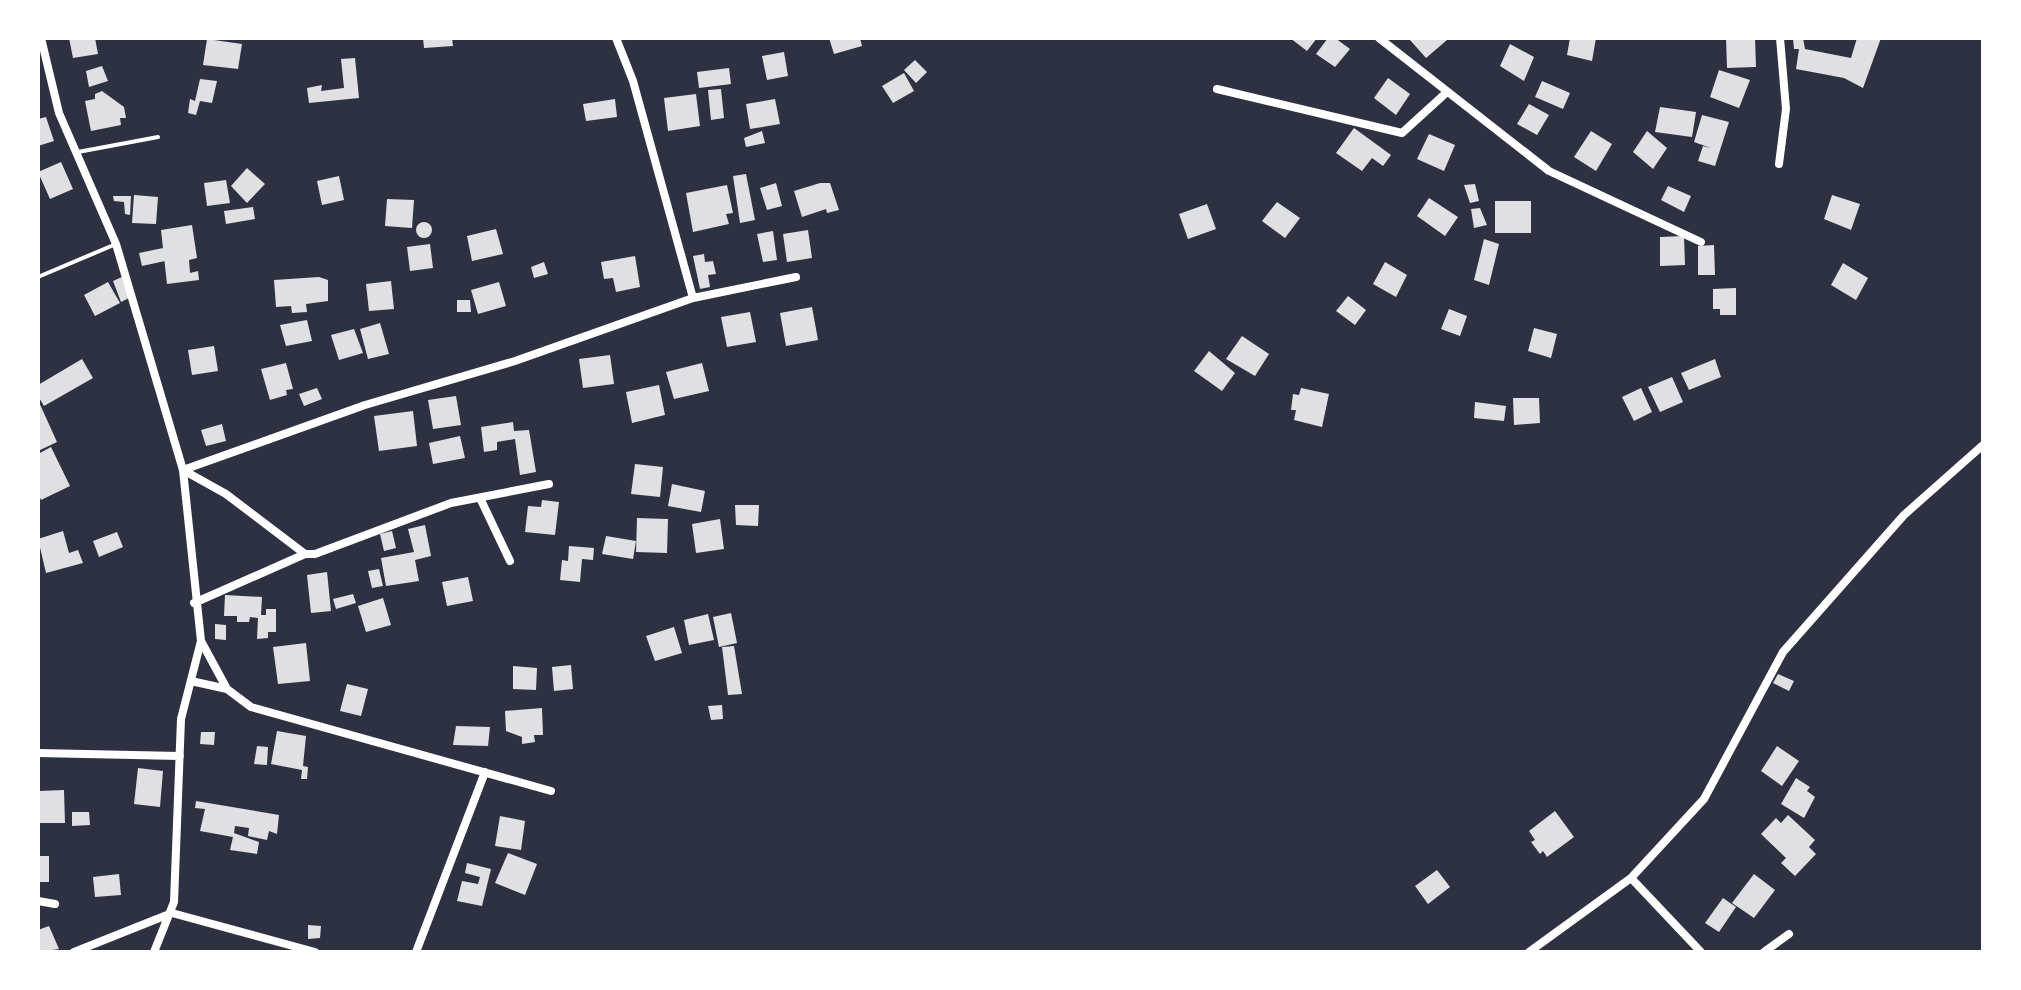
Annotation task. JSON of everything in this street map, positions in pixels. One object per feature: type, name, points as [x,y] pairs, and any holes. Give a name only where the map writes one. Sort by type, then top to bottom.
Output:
[{"type":"street","points":[[41,38],[59,113],[116,244],[183,470],[194,603],[201,641],[227,689]]},
{"type":"street","points":[[616,38],[633,81],[693,298]]},
{"type":"street","points":[[1379,38],[1549,171],[1701,242]]},
{"type":"street","points":[[1779,164],[1786,109],[1780,38]]},
{"type":"street","points":[[1217,89],[1402,133],[1447,92]]},
{"type":"street","points":[[183,470],[365,405],[515,361],[693,298],[796,277]]},
{"type":"street","points":[[1529,952],[1631,878],[1704,799],[1783,652],[1904,515],[1983,445]]},
{"type":"street","points":[[183,470],[226,494],[305,554]]},
{"type":"street","points":[[194,603],[305,554],[315,554],[451,503],[549,484]]},
{"type":"street","points":[[480,498],[510,561]]},
{"type":"street","points":[[154,952],[172,913],[181,719],[201,641]]},
{"type":"street","points":[[191,681],[227,689],[251,707],[551,791]]},
{"type":"street","points":[[38,753],[180,756]]},
{"type":"street","points":[[416,952],[485,772]]},
{"type":"street","points":[[1631,878],[1701,952]]},
{"type":"street","points":[[38,901],[55,904]]},
{"type":"street","points":[[74,952],[172,913],[315,952]]},
{"type":"street","points":[[1764,952],[1789,934]]},
{"type":"lane","points":[[76,152],[158,137]]},
{"type":"lane","points":[[38,277],[116,244]]},
{"type":"building","points":[[69,38],[95,38],[98,54],[73,58]]},
{"type":"building","points":[[423,38],[452,38],[453,46],[424,48]]},
{"type":"building","points":[[829,38],[860,38],[862,46],[834,54]]},
{"type":"building","points":[[1290,38],[1317,38],[1307,51]]},
{"type":"building","points":[[1328,38],[1335,38],[1350,49],[1335,67],[1316,54]]},
{"type":"building","points":[[1570,38],[1596,38],[1592,61],[1567,55]]},
{"type":"building","points":[[1726,38],[1755,38],[1756,67],[1727,68]]},
{"type":"building","points":[[1793,38],[1803,38],[1805,49],[1851,58],[1857,38],[1881,38],[1863,88],[1844,78],[1796,69],[1799,49],[1794,49]]},
{"type":"building","points":[[207,39],[242,44],[238,69],[203,65]]},
{"type":"building","points":[[1410,40],[1447,40],[1426,58]]},
{"type":"building","points":[[1510,44],[1534,57],[1524,81],[1500,66]]},
{"type":"building","points":[[784,52],[788,76],[767,80],[762,56]]},
{"type":"building","points":[[355,58],[359,98],[309,103],[307,88],[322,85],[321,91],[344,88],[341,59]]},
{"type":"building","points":[[915,60],[927,72],[916,83],[904,70]]},
{"type":"building","points":[[102,66],[108,81],[89,87],[86,71]]},
{"type":"building","points":[[729,68],[731,84],[699,88],[697,72]]},
{"type":"building","points":[[1719,70],[1750,80],[1739,108],[1710,97]]},
{"type":"building","points":[[904,73],[914,91],[893,103],[882,86]]},
{"type":"building","points":[[1388,78],[1410,94],[1396,115],[1374,98]]},
{"type":"building","points":[[200,79],[217,81],[212,103],[200,101],[196,115],[188,113],[190,99],[195,101]]},
{"type":"building","points":[[1542,81],[1570,93],[1563,109],[1535,97]]},
{"type":"building","points":[[721,89],[724,118],[711,120],[708,90]]},
{"type":"building","points":[[102,91],[124,107],[126,118],[120,118],[121,125],[91,131],[85,101],[95,99],[95,94]]},
{"type":"building","points":[[696,94],[700,126],[668,131],[664,98]]},
{"type":"building","points":[[615,99],[617,117],[586,121],[583,104]]},
{"type":"building","points":[[775,99],[780,124],[750,129],[746,104]]},
{"type":"building","points":[[1529,104],[1549,115],[1537,135],[1517,124]]},
{"type":"building","points":[[1660,107],[1696,112],[1692,137],[1655,132]]},
{"type":"building","points":[[1702,115],[1729,122],[1715,166],[1698,161],[1703,146],[1711,148],[1694,142]]},
{"type":"building","points":[[46,117],[54,141],[38,146],[38,119]]},
{"type":"building","points":[[1354,128],[1391,155],[1383,166],[1372,158],[1362,171],[1336,153]]},
{"type":"building","points":[[762,131],[765,143],[746,147],[744,138]]},
{"type":"building","points":[[1591,131],[1612,144],[1596,171],[1574,157]]},
{"type":"building","points":[[1647,131],[1667,148],[1653,169],[1633,152]]},
{"type":"building","points":[[1429,134],[1455,145],[1444,171],[1417,159]]},
{"type":"building","points":[[61,162],[73,189],[50,199],[38,172]]},
{"type":"building","points":[[247,168],[265,184],[247,203],[231,186]]},
{"type":"building","points":[[746,174],[755,220],[740,223],[733,176]]},
{"type":"building","points":[[339,176],[344,200],[322,205],[317,181]]},
{"type":"building","points":[[226,180],[230,203],[207,206],[204,183]]},
{"type":"building","points":[[776,183],[782,206],[767,210],[760,188]]},
{"type":"building","points":[[830,183],[839,210],[827,213],[826,209],[802,217],[794,191]]},
{"type":"building","points":[[1475,184],[1479,201],[1470,203],[1464,185]]},
{"type":"building","points":[[727,185],[733,213],[726,214],[729,224],[693,232],[686,193]]},
{"type":"building","points":[[1668,186],[1691,196],[1684,212],[1661,200]]},
{"type":"building","points":[[134,195],[158,197],[156,224],[132,223]]},
{"type":"building","points":[[1832,195],[1860,204],[1851,230],[1824,219]]},
{"type":"building","points":[[113,196],[131,196],[130,215],[125,214],[124,202],[114,201]]},
{"type":"building","points":[[1429,198],[1458,217],[1445,236],[1417,216]]},
{"type":"building","points":[[387,199],[414,200],[412,228],[385,226]]},
{"type":"building","points":[[1495,201],[1531,201],[1531,233],[1495,233]]},
{"type":"building","points":[[1277,202],[1300,218],[1285,238],[1262,221]]},
{"type":"building","points":[[1207,204],[1216,229],[1188,239],[1179,214]]},
{"type":"building","points":[[253,207],[255,219],[226,224],[224,211]]},
{"type":"building","points":[[1480,208],[1487,225],[1474,228],[1471,209]]},
{"type":"building","points":[[424,222],[432,230],[424,238],[416,230]]},
{"type":"building","points":[[192,225],[197,258],[189,260],[190,273],[198,271],[199,280],[167,284],[161,230]]},
{"type":"building","points":[[496,229],[503,254],[472,261],[467,236]]},
{"type":"building","points":[[808,230],[812,258],[787,262],[783,234]]},
{"type":"building","points":[[773,231],[777,260],[763,262],[757,234]]},
{"type":"building","points":[[1684,236],[1685,265],[1660,266],[1660,237]]},
{"type":"building","points":[[1484,239],[1499,244],[1489,285],[1474,280]]},
{"type":"building","points":[[430,244],[433,268],[410,271],[407,247]]},
{"type":"building","points":[[1714,245],[1715,275],[1698,275],[1698,246]]},
{"type":"building","points":[[163,248],[165,261],[142,266],[139,253]]},
{"type":"building","points":[[704,254],[705,262],[713,261],[716,274],[708,275],[710,287],[700,289],[693,256]]},
{"type":"building","points":[[635,256],[640,287],[616,292],[613,278],[604,279],[601,262]]},
{"type":"building","points":[[544,262],[548,274],[534,278],[531,267]]},
{"type":"building","points":[[1385,262],[1407,275],[1396,297],[1373,284]]},
{"type":"building","points":[[1843,263],[1868,278],[1856,300],[1831,285]]},
{"type":"building","points":[[122,277],[131,297],[121,302],[113,281]]},
{"type":"building","points":[[319,277],[328,280],[328,301],[306,304],[307,312],[292,313],[291,306],[276,307],[274,280]]},
{"type":"building","points":[[391,281],[394,309],[369,311],[366,284]]},
{"type":"building","points":[[108,282],[120,303],[95,316],[84,295]]},
{"type":"building","points":[[499,282],[506,306],[478,314],[471,290]]},
{"type":"building","points":[[1736,288],[1736,315],[1720,315],[1720,309],[1713,309],[1713,289]]},
{"type":"building","points":[[1348,296],[1366,310],[1355,325],[1336,311]]},
{"type":"building","points":[[457,300],[470,300],[471,312],[457,312]]},
{"type":"building","points":[[812,307],[818,340],[786,346],[780,313]]},
{"type":"building","points":[[1449,309],[1467,316],[1460,336],[1441,329]]},
{"type":"building","points":[[750,312],[756,342],[727,347],[721,317]]},
{"type":"building","points":[[307,320],[312,341],[286,346],[280,325]]},
{"type":"building","points":[[380,323],[389,354],[368,359],[360,329]]},
{"type":"building","points":[[1534,328],[1557,334],[1551,358],[1528,351]]},
{"type":"building","points":[[354,329],[363,353],[339,360],[331,335]]},
{"type":"building","points":[[1242,336],[1269,354],[1255,376],[1226,359]]},
{"type":"building","points":[[214,346],[218,371],[192,375],[188,350]]},
{"type":"building","points":[[1209,351],[1235,373],[1222,391],[1194,371]]},
{"type":"building","points":[[610,355],[614,384],[583,388],[579,359]]},
{"type":"building","points":[[82,359],[93,378],[44,406],[38,396],[38,385]]},
{"type":"building","points":[[1715,359],[1721,377],[1689,390],[1681,373]]},
{"type":"building","points":[[286,363],[293,389],[286,390],[287,395],[270,400],[261,369]]},
{"type":"building","points":[[702,363],[709,391],[674,399],[666,372]]},
{"type":"building","points":[[1672,377],[1683,402],[1660,412],[1648,387]]},
{"type":"building","points":[[659,385],[665,415],[632,423],[626,392]]},
{"type":"building","points":[[317,388],[322,399],[304,406],[299,394]]},
{"type":"building","points":[[1301,388],[1329,394],[1322,427],[1294,420],[1296,410],[1291,410],[1293,394],[1299,395]]},
{"type":"building","points":[[1641,388],[1652,412],[1634,421],[1622,397]]},
{"type":"building","points":[[456,396],[461,425],[433,429],[428,400]]},
{"type":"building","points":[[1513,398],[1539,398],[1540,423],[1514,425]]},
{"type":"building","points":[[38,400],[57,442],[38,451]]},
{"type":"building","points":[[1475,402],[1506,406],[1504,421],[1474,418]]},
{"type":"building","points":[[413,411],[417,446],[379,451],[374,416]]},
{"type":"building","points":[[513,422],[514,431],[529,430],[536,472],[520,475],[515,439],[497,442],[497,450],[484,452],[481,427]]},
{"type":"building","points":[[222,424],[226,441],[206,446],[201,430]]},
{"type":"building","points":[[460,436],[465,458],[433,464],[429,443]]},
{"type":"building","points":[[51,447],[70,486],[41,500],[38,493],[38,454]]},
{"type":"building","points":[[635,464],[663,467],[660,497],[631,494]]},
{"type":"building","points":[[672,484],[705,491],[701,512],[668,506]]},
{"type":"building","points":[[542,500],[559,502],[555,535],[525,532],[528,506],[541,507]]},
{"type":"building","points":[[735,505],[759,505],[758,526],[736,525]]},
{"type":"building","points":[[637,518],[668,519],[667,553],[636,552]]},
{"type":"building","points":[[720,519],[724,549],[696,553],[692,524]]},
{"type":"building","points":[[425,525],[431,556],[415,560],[419,581],[386,586],[381,558],[414,552],[408,529]]},
{"type":"building","points":[[63,531],[69,553],[78,550],[83,563],[46,573],[38,539]]},
{"type":"building","points":[[392,531],[396,548],[384,551],[380,534]]},
{"type":"building","points":[[117,532],[123,547],[99,557],[93,541]]},
{"type":"building","points":[[606,536],[636,541],[633,559],[602,554]]},
{"type":"building","points":[[569,546],[594,548],[593,560],[582,559],[580,582],[560,580],[562,560],[568,561]]},
{"type":"building","points":[[379,569],[383,586],[372,588],[368,571]]},
{"type":"building","points":[[327,572],[331,611],[311,613],[307,575]]},
{"type":"building","points":[[468,577],[473,601],[447,606],[442,582]]},
{"type":"building","points":[[353,594],[356,603],[336,609],[333,599]]},
{"type":"building","points":[[225,595],[262,597],[261,615],[266,615],[266,609],[276,609],[276,632],[268,632],[268,638],[257,639],[258,618],[250,617],[249,622],[237,622],[237,616],[224,616]]},
{"type":"building","points":[[383,598],[391,625],[366,632],[358,606]]},
{"type":"building","points":[[731,613],[737,643],[719,647],[713,617]]},
{"type":"building","points":[[708,614],[714,640],[689,645],[684,620]]},
{"type":"building","points":[[215,624],[226,625],[226,640],[215,639]]},
{"type":"building","points":[[674,627],[682,653],[655,661],[646,636]]},
{"type":"building","points":[[306,643],[310,681],[278,684],[273,647]]},
{"type":"building","points":[[734,646],[742,694],[728,695],[722,647]]},
{"type":"building","points":[[571,665],[573,689],[554,691],[552,667]]},
{"type":"building","points":[[513,666],[537,668],[536,690],[513,689]]},
{"type":"building","points":[[1778,674],[1794,681],[1789,691],[1773,683]]},
{"type":"building","points":[[347,684],[368,689],[361,716],[340,711]]},
{"type":"building","points":[[722,705],[723,719],[711,720],[708,706]]},
{"type":"building","points":[[542,708],[543,735],[534,735],[535,742],[522,744],[522,737],[506,731],[505,711]]},
{"type":"building","points":[[456,726],[490,727],[488,746],[453,745]]},
{"type":"building","points":[[277,731],[306,736],[303,766],[308,767],[307,779],[301,779],[302,770],[271,764]]},
{"type":"building","points":[[201,732],[215,732],[214,745],[200,744]]},
{"type":"building","points":[[257,746],[268,747],[267,765],[254,764]]},
{"type":"building","points":[[1777,746],[1799,761],[1782,786],[1761,771]]},
{"type":"building","points":[[138,768],[163,771],[160,807],[134,804]]},
{"type":"building","points":[[1796,778],[1810,787],[1807,791],[1815,797],[1804,818],[1781,804]]},
{"type":"building","points":[[64,790],[65,823],[38,823],[38,791]]},
{"type":"building","points":[[196,801],[279,815],[277,834],[269,831],[267,840],[248,836],[249,828],[235,826],[234,833],[259,842],[257,854],[230,850],[233,837],[200,831],[205,809],[195,808]]},
{"type":"building","points":[[1555,811],[1574,837],[1547,857],[1543,851],[1540,854],[1531,842],[1535,840],[1529,831]]},
{"type":"building","points":[[72,812],[89,812],[90,825],[72,826]]},
{"type":"building","points":[[1788,815],[1815,840],[1809,847],[1816,854],[1795,876],[1781,863],[1786,858],[1761,834],[1776,818],[1781,823]]},
{"type":"building","points":[[500,816],[525,821],[521,850],[495,846]]},
{"type":"building","points":[[508,853],[537,864],[525,895],[495,883]]},
{"type":"building","points":[[38,856],[49,856],[49,882],[38,882]]},
{"type":"building","points":[[467,863],[491,869],[482,906],[457,901],[462,881],[478,884],[480,877],[465,873]]},
{"type":"building","points":[[1437,870],[1450,887],[1428,904],[1415,886]]},
{"type":"building","points":[[119,874],[121,895],[95,897],[93,877]]},
{"type":"building","points":[[1754,874],[1775,890],[1754,918],[1732,903]]},
{"type":"building","points":[[1723,898],[1736,907],[1719,932],[1705,923]]},
{"type":"building","points":[[308,925],[321,926],[320,938],[308,939]]},
{"type":"building","points":[[49,926],[59,949],[38,952],[38,930]]}]
